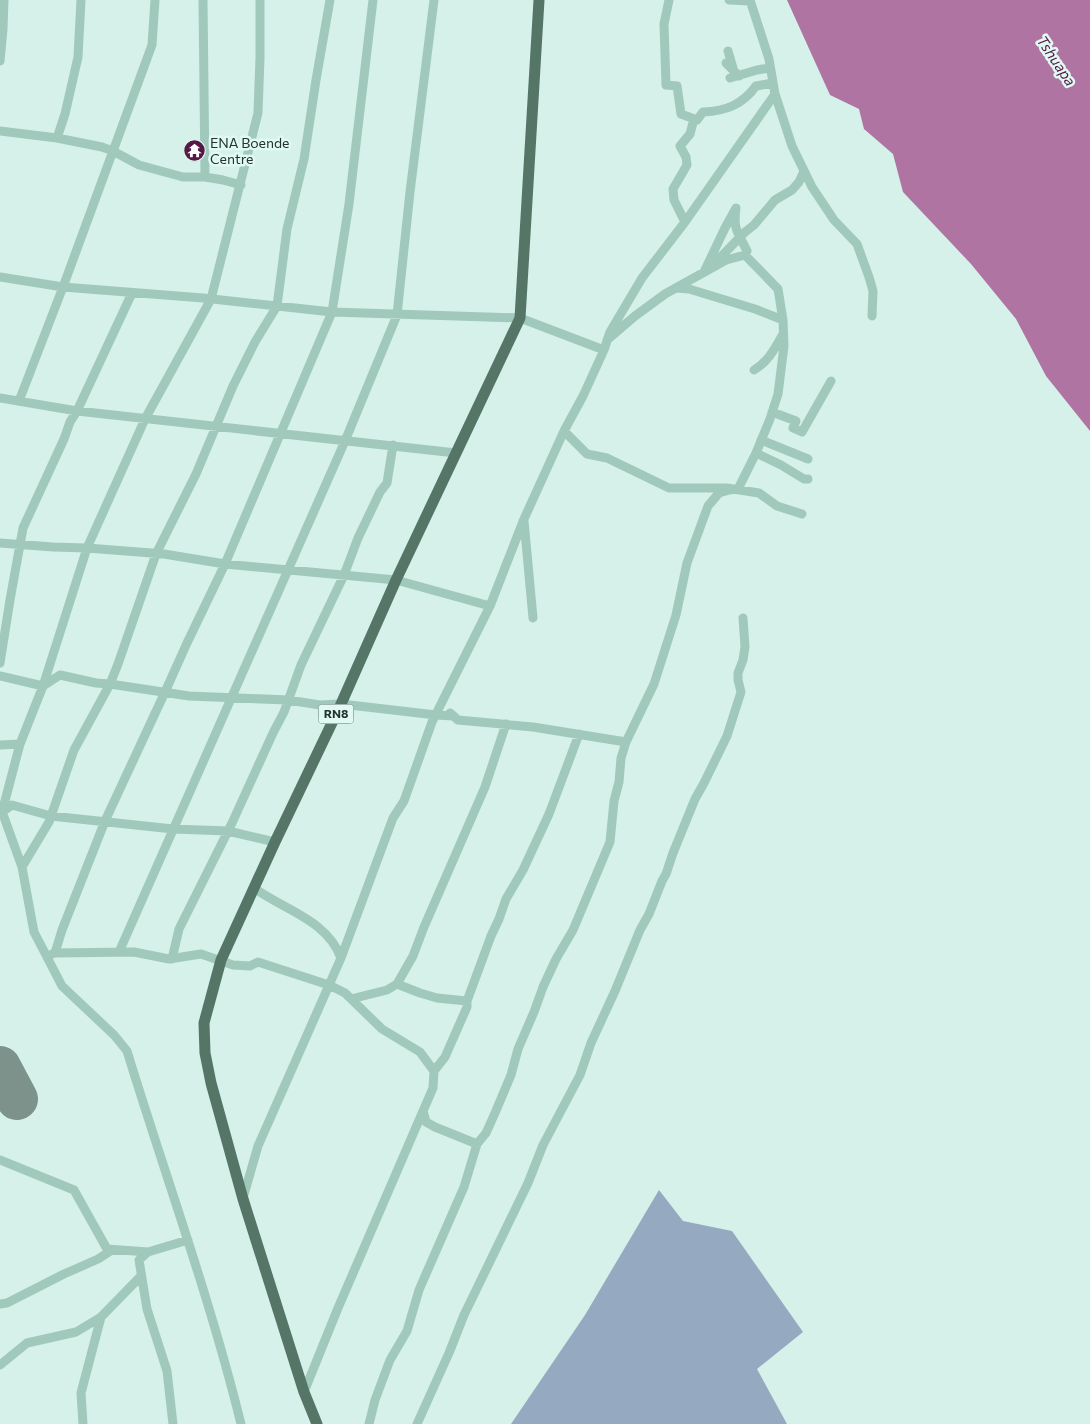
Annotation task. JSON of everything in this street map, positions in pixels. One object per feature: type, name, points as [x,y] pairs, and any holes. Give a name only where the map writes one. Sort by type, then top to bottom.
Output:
[{"type":"main road","name":"RN8","points":[[317,1424],[304,1392],[243,1199],[211,1083],[205,1053],[204,1023],[222,960],[254,888],[341,704],[396,580],[520,318],[539,0]]},
{"type":"street","points":[[0,61],[4,0]]},
{"type":"street","points":[[57,138],[65,114],[78,57],[81,0]]},
{"type":"street","points":[[19,401],[63,288],[152,45],[155,0]]},
{"type":"street","points":[[203,0],[205,177]]},
{"type":"street","points":[[241,1424],[229,1376],[188,1240],[127,1051],[114,1034],[62,986],[51,954],[34,932],[22,867],[1,809],[20,744],[42,686],[87,548],[145,419],[211,299],[258,113],[260,0]]},
{"type":"street","points":[[22,867],[51,816],[74,750],[110,684],[156,554],[196,474],[232,386],[276,306],[287,229],[304,159],[330,0]]},
{"type":"street","points":[[51,954],[105,821],[225,564],[332,312],[349,204],[373,0]]},
{"type":"street","points":[[119,952],[345,441],[398,315],[410,192],[434,0]]},
{"type":"street","points":[[669,0],[664,24],[666,85],[677,86],[678,106],[681,114],[697,120],[703,112],[717,111],[739,103],[756,86],[773,83]]},
{"type":"street","points":[[729,0],[750,0],[769,59],[775,94],[792,146],[812,187],[834,220],[857,244],[873,291],[872,316]]},
{"type":"street","points":[[728,51],[733,69],[730,78]]},
{"type":"street","points":[[733,69],[770,68]]},
{"type":"street","points":[[243,1199],[258,1146],[341,958],[393,818],[404,801],[432,722],[490,606],[524,519],[564,431],[583,396],[610,332],[642,278],[686,222],[775,94]]},
{"type":"street","points":[[686,222],[674,200],[673,189],[687,165],[686,157],[680,146],[690,134],[694,119]]},
{"type":"street","points":[[0,131],[57,138],[102,148],[113,151],[139,165],[183,177],[205,177],[241,185]]},
{"type":"street","points":[[706,271],[754,225],[775,200],[792,190],[799,182],[804,170]]},
{"type":"street","points":[[706,271],[736,208],[736,229],[747,251],[745,255]]},
{"type":"street","points":[[607,340],[634,316],[665,294],[726,260],[745,255]]},
{"type":"street","points":[[738,489],[756,454],[778,394],[784,346],[781,298],[778,289],[745,255]]},
{"type":"street","points":[[0,277],[63,288],[211,299],[332,312],[520,318],[604,350]]},
{"type":"street","points":[[676,288],[689,288],[783,320]]},
{"type":"street","points":[[0,663],[23,528],[70,422],[77,411],[132,293]]},
{"type":"street","points":[[754,370],[762,366],[770,357],[784,333]]},
{"type":"street","points":[[772,412],[796,421],[793,428],[802,432],[831,381]]},
{"type":"street","points":[[0,398],[77,411],[456,453]]},
{"type":"street","points":[[564,431],[587,454],[607,458],[669,488],[738,489],[759,493],[776,506],[802,514]]},
{"type":"street","points":[[761,440],[808,459]]},
{"type":"street","points":[[172,959],[179,929],[284,712],[301,665],[344,575],[358,538],[380,492],[387,483],[393,445]]},
{"type":"street","points":[[756,454],[782,465],[804,479],[808,479]]},
{"type":"street","points":[[369,1424],[375,1400],[390,1360],[407,1330],[419,1290],[464,1187],[477,1144],[486,1133],[495,1114],[543,987],[556,959],[573,930],[610,842],[621,758],[626,742],[654,684],[676,615],[688,563],[708,506],[719,492],[738,489]]},
{"type":"street","points":[[524,519],[533,618]]},
{"type":"street","points":[[0,543],[156,554],[225,564],[396,580],[490,606]]},
{"type":"street","points":[[416,1424],[449,1353],[464,1315],[528,1183],[543,1146],[580,1075],[590,1043],[615,991],[640,930],[649,914],[694,799],[727,736],[741,692],[738,673],[744,660],[743,618]]},
{"type":"street","points":[[0,676],[42,686],[60,675],[96,683],[189,696],[288,700],[320,705],[341,704],[453,716]]},
{"type":"street","points":[[441,706],[458,720],[506,724],[626,742]]},
{"type":"street","points":[[351,999],[387,990],[397,984],[413,956],[485,787],[506,724]]},
{"type":"street","points":[[304,1392],[338,1308],[433,1088],[434,1071],[445,1057],[467,1007],[467,1001],[493,931],[506,900],[523,870],[549,814],[579,734]]},
{"type":"street","points":[[0,745],[20,744]]},
{"type":"street","points":[[1,809],[12,805],[51,816],[173,829],[228,831],[275,842]]},
{"type":"street","points":[[254,888],[266,897],[310,921],[326,934],[337,948],[341,958]]},
{"type":"street","points":[[51,954],[134,952],[172,959],[201,954],[233,965],[250,966],[258,962],[329,985],[345,993],[382,1029],[420,1052],[434,1071]]},
{"type":"street","points":[[397,984],[437,998],[467,1001]]},
{"type":"street","points":[[423,1111],[426,1122],[477,1144]]},
{"type":"street","points":[[0,1160],[74,1190],[107,1249],[148,1252],[188,1240]]},
{"type":"street","points":[[0,1304],[7,1303],[64,1274],[98,1260],[112,1250]]},
{"type":"street","points":[[148,1252],[139,1260],[141,1276],[147,1309],[167,1371],[173,1424]]},
{"type":"street","points":[[0,1365],[27,1343],[76,1332],[101,1317],[141,1276]]},
{"type":"street","points":[[83,1424],[81,1393],[101,1317]]},
{"type":"shaded area","points":[[659,1190],[683,1221],[732,1231],[803,1332],[757,1369],[787,1424],[511,1424],[585,1315]]},
{"type":"water","name":"Tshuapa","points":[[787,0],[1090,0],[1090,431],[1046,376],[1016,319],[971,264],[903,192],[893,154],[864,129],[859,109],[830,95]]},
{"type":"runway","points":[[0,1067],[17,1099]]},
{"type":"place","name":"ENA Boende Centre","points":[[194,151]]}]
